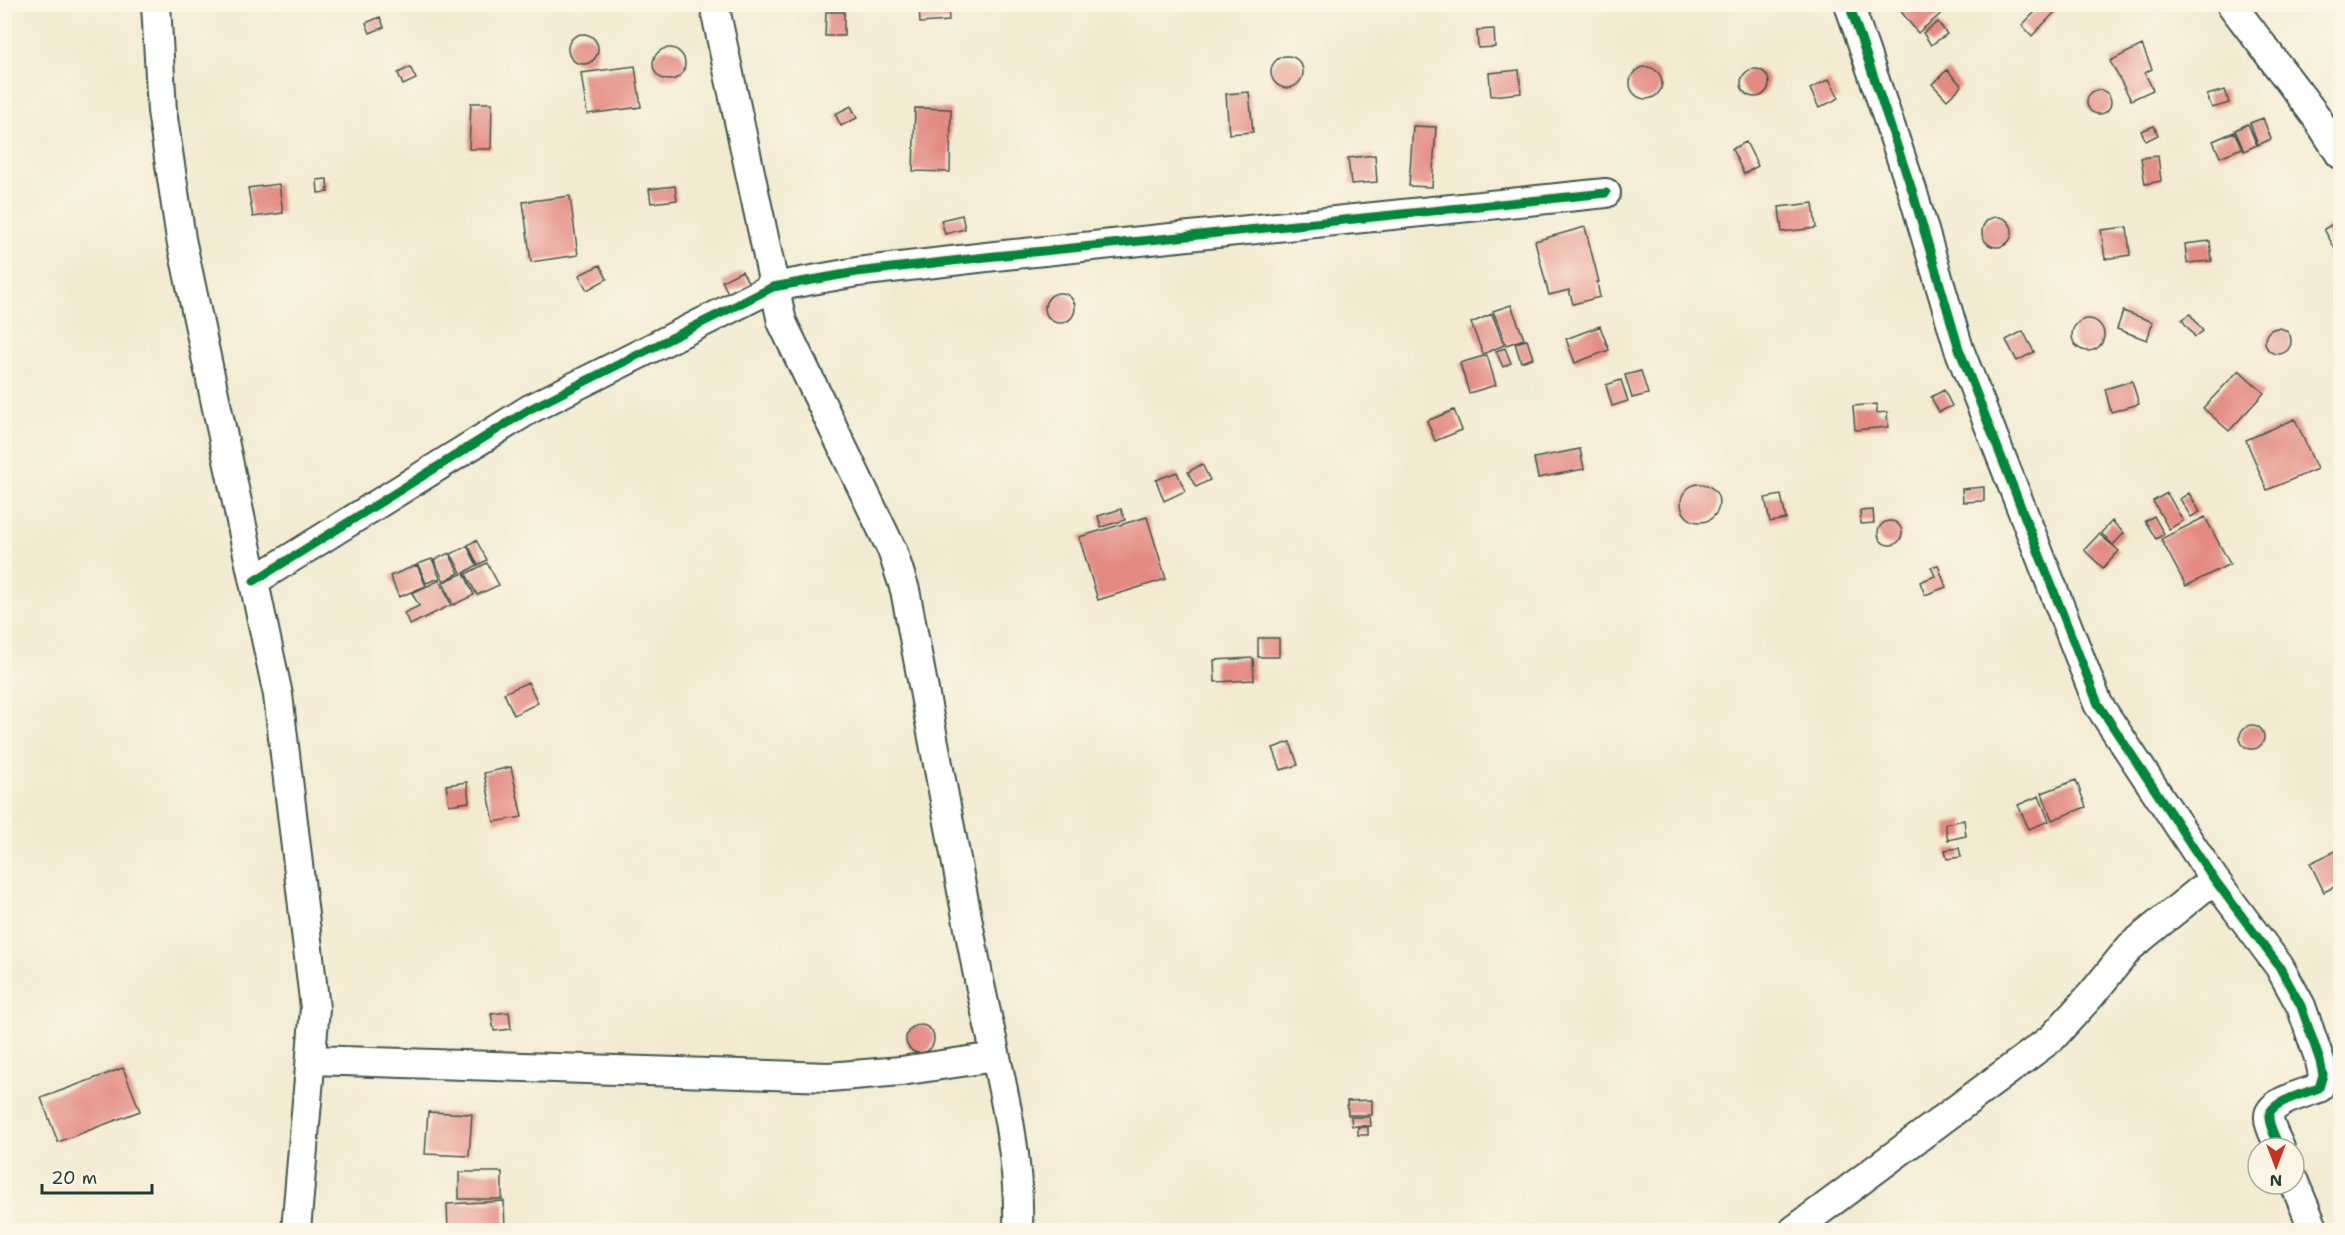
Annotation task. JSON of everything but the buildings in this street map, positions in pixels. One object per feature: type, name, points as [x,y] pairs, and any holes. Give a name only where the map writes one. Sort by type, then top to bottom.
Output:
[{"type":"street","points":[[156,4],[162,111],[181,239],[279,707],[315,1008],[296,1230]]},
{"type":"street","points":[[714,4],[782,322],[892,549],[905,590],[953,847],[1011,1136],[1019,1198],[1018,1230]]},
{"type":"street","points":[[1849,4],[1868,54],[1912,190],[1959,349],[2098,704],[2214,879],[2279,966],[2301,1006],[2323,1075],[2319,1088],[2278,1103],[2270,1109],[2268,1115],[2275,1136]]},
{"type":"street","points":[[2231,4],[2315,115],[2340,154]]},
{"type":"street","points":[[254,581],[530,409],[773,287],[857,272],[995,256],[1606,193]]},
{"type":"street","points":[[1794,1230],[2052,1038],[2130,947],[2214,879]]},
{"type":"street","points":[[312,1060],[829,1077],[901,1071],[995,1057]]},
{"type":"street","points":[[2300,1196],[2314,1230]]},
{"type":"cycle path","points":[[1849,4],[1912,190],[1959,349],[2098,704],[2214,879],[2279,966],[2301,1006],[2323,1075],[2319,1088],[2289,1099],[2270,1112],[2270,1125],[2275,1136]]},
{"type":"cycle path","points":[[254,581],[530,409],[773,287],[857,272],[995,256],[1606,193]]}]
